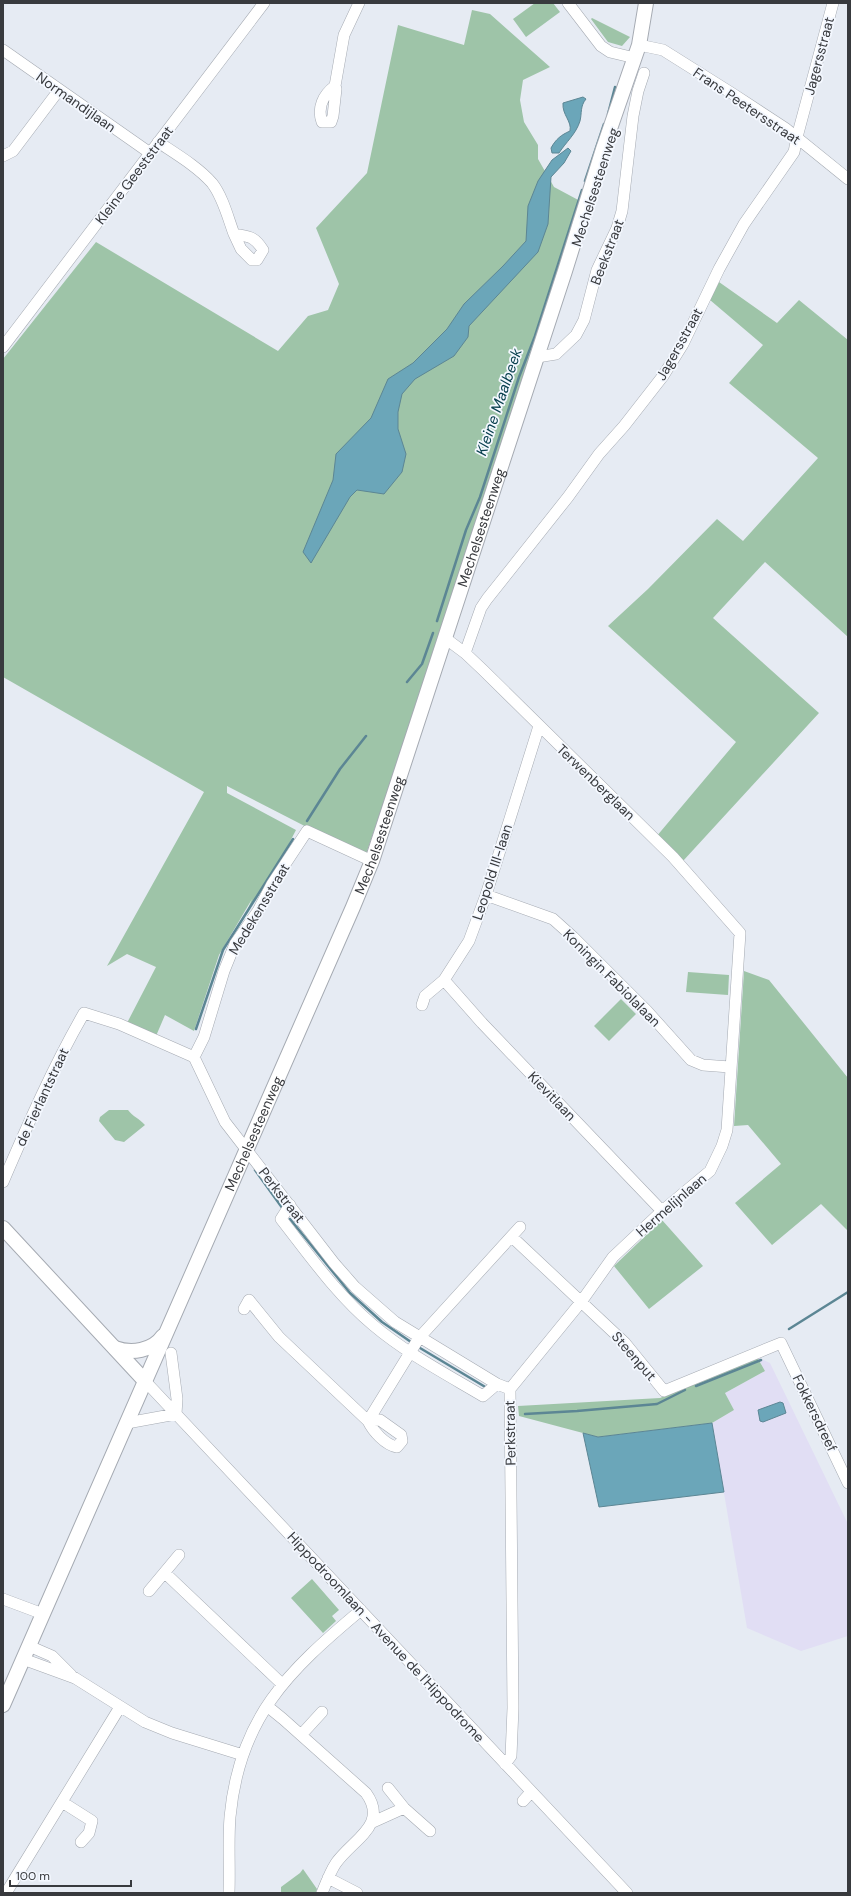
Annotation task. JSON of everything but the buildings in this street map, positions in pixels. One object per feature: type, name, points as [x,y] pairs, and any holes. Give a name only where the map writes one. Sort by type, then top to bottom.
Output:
[{"type":"main road","name":"Mechelsesteenweg","points":[[3,1705],[372,862],[565,271],[587,220],[612,146],[621,102],[637,51],[646,3]]},
{"type":"main road","points":[[3,1228],[145,1381]]},
{"type":"main road","points":[[115,1348],[130,1351],[151,1347],[159,1341],[167,1328]]},
{"type":"street","name":"Kleine Geeststraat","points":[[3,348],[66,267],[158,142],[264,3]]},
{"type":"street","points":[[335,86],[344,34],[360,3]]},
{"type":"street","name":"Frans Peetersstraat","points":[[568,3],[601,46],[610,52],[663,50],[775,121],[848,179]]},
{"type":"street","name":"Jagersstraat","points":[[465,653],[481,608],[487,599],[568,497],[599,454],[628,422],[663,376],[683,344],[719,269],[744,224],[794,152],[833,3]]},
{"type":"street","name":"Normandijlaan","points":[[3,50],[150,153]]},
{"type":"street","name":"Beekstraat","points":[[537,357],[556,354],[576,334],[584,320],[597,270],[617,228],[622,211],[635,103],[644,72]]},
{"type":"street","points":[[3,156],[14,151],[59,90]]},
{"type":"street","points":[[158,142],[202,174],[213,184],[225,209],[234,234]]},
{"type":"street","name":"Terwenberglaan","points":[[445,638],[465,653],[673,857],[740,933]]},
{"type":"street","name":"Leopold III-laan","points":[[422,1005],[425,996],[444,980],[469,941],[486,895],[539,726]]},
{"type":"street","name":"Medekensstraat","points":[[194,1057],[201,1046],[227,964],[235,944],[258,911],[272,884],[307,831],[372,862]]},
{"type":"street","name":"Koningin Fabiolalaan","points":[[486,895],[553,919],[574,937],[647,1011],[691,1060],[703,1065],[730,1067]]},
{"type":"street","name":"Hermelijnlaan","points":[[510,1389],[581,1302],[613,1257],[662,1211],[710,1171],[722,1146],[726,1130],[740,933]]},
{"type":"street","name":"Kievitlaan","points":[[444,980],[482,1023],[662,1211]]},
{"type":"street","name":"de Fierlantstraat","points":[[3,1182],[41,1094],[84,1013],[119,1024],[194,1057]]},
{"type":"street","name":"Perkstraat","points":[[194,1057],[222,1117],[355,1287],[395,1322],[419,1338],[497,1384],[510,1389],[513,1708],[511,1756],[505,1764]]},
{"type":"street","points":[[290,1205],[281,1219],[317,1266],[373,1326],[410,1352],[483,1396],[497,1384]]},
{"type":"street","points":[[244,1309],[249,1300],[279,1337],[368,1421],[419,1338],[520,1227]]},
{"type":"street","name":"Steenput","points":[[512,1236],[625,1344],[664,1391],[781,1344]]},
{"type":"street","name":"Fokkersdreef","points":[[781,1344],[848,1483]]},
{"type":"street","points":[[126,1424],[176,1414],[177,1399],[171,1353]]},
{"type":"street","name":"Hippodroomlaan - Avenue de l'Hippodrome","points":[[145,1381],[627,1893]]},
{"type":"street","points":[[149,1591],[179,1555]]},
{"type":"street","points":[[164,1573],[282,1684]]},
{"type":"street","points":[[3,1599],[43,1614]]},
{"type":"street","points":[[229,1893],[230,1818],[234,1786],[242,1755],[266,1706],[282,1684],[310,1654],[361,1610]]},
{"type":"street","points":[[29,1646],[52,1656],[75,1678],[145,1722],[172,1733],[242,1755]]},
{"type":"street","points":[[24,1659],[75,1678]]},
{"type":"street","points":[[266,1706],[366,1793],[374,1808],[373,1822],[368,1831],[347,1849],[337,1862],[322,1893]]},
{"type":"street","points":[[6,1893],[120,1707]]},
{"type":"street","points":[[301,1735],[322,1712]]},
{"type":"street","points":[[388,1788],[404,1808],[430,1832]]},
{"type":"street","points":[[523,1801],[531,1792]]},
{"type":"street","points":[[62,1802],[92,1821],[89,1833],[81,1842]]},
{"type":"street","points":[[373,1822],[404,1808]]},
{"type":"street","points":[[328,1878],[357,1893]]},
{"type":"shaded area","points":[[757,1357],[770,1363],[848,1524],[848,1636],[801,1651],[747,1628],[712,1423],[734,1410],[725,1393],[765,1371]]},
{"type":"green space","points":[[535,3],[553,3],[560,12],[526,37],[513,19]]},
{"type":"green space","points":[[472,10],[490,14],[550,67],[523,80],[520,100],[524,122],[538,145],[538,159],[554,187],[582,202],[472,545],[365,857],[227,786],[227,793],[296,830],[271,878],[246,913],[252,899],[219,955],[194,1031],[165,1015],[156,1036],[127,1023],[156,967],[127,954],[107,966],[204,792],[3,677],[3,359],[96,242],[278,351],[308,316],[328,310],[339,284],[316,228],[367,173],[398,25],[464,45]]},
{"type":"green space","points":[[592,18],[630,37],[622,46],[608,42],[591,19]]},
{"type":"green space","points":[[719,282],[777,323],[799,300],[848,340],[848,637],[765,562],[713,618],[819,713],[683,861],[656,837],[736,742],[608,626],[648,589],[717,519],[743,541],[818,458],[729,383],[763,345],[710,300]]},
{"type":"green space","points":[[744,971],[769,980],[848,1078],[848,1231],[821,1204],[772,1245],[735,1203],[781,1164],[748,1125],[734,1126]]},
{"type":"green space","points":[[688,972],[729,975],[728,995],[686,992]]},
{"type":"green space","points":[[621,999],[636,1014],[609,1041],[594,1026]]},
{"type":"green space","points":[[109,1110],[128,1110],[145,1125],[124,1142],[115,1140],[99,1121],[100,1117]]},
{"type":"green space","points":[[662,1220],[703,1266],[649,1309],[614,1266]]},
{"type":"green space","points":[[757,1357],[765,1371],[725,1393],[734,1410],[712,1423],[598,1437],[519,1416],[518,1406],[660,1398]]},
{"type":"green space","points":[[312,1579],[339,1610],[332,1616],[336,1621],[323,1633],[291,1598]]},
{"type":"green space","points":[[303,1869],[317,1889],[316,1893],[281,1893],[281,1887]]},
{"type":"water","points":[[583,97],[586,99],[583,104],[580,121],[576,130],[559,153],[552,153],[551,148],[555,142],[561,136],[570,131],[570,124],[564,111],[563,103]]},
{"type":"water","points":[[568,148],[571,151],[564,163],[551,177],[548,224],[538,252],[469,326],[468,337],[454,356],[415,379],[402,394],[398,412],[398,429],[406,454],[402,472],[384,494],[357,490],[350,497],[311,563],[303,552],[333,480],[336,454],[371,418],[388,379],[413,363],[447,329],[464,304],[526,241],[528,206],[538,181],[552,160]]},
{"type":"water","points":[[780,1402],[783,1403],[786,1413],[763,1422],[760,1421],[758,1410]]},
{"type":"water","points":[[712,1423],[724,1492],[599,1507],[583,1433],[598,1437]]},
{"type":"waterway","name":"Kleine Maalbeek","points":[[608,114],[615,87]]},
{"type":"waterway","name":"Kleine Maalbeek","points":[[585,181],[604,124]]},
{"type":"waterway","name":"Kleine Maalbeek","points":[[437,621],[466,530],[480,497],[519,377],[535,336],[582,190]]},
{"type":"waterway","name":"Kleine Maalbeek","points":[[407,682],[422,664],[433,633]]},
{"type":"waterway","points":[[307,821],[340,769],[366,736]]},
{"type":"waterway","points":[[196,1029],[223,950],[293,839]]},
{"type":"waterway","points":[[255,1170],[283,1209]]},
{"type":"waterway","points":[[290,1219],[350,1293],[382,1322],[411,1342]]},
{"type":"waterway","points":[[789,1329],[848,1292]]},
{"type":"waterway","points":[[420,1348],[487,1388]]},
{"type":"waterway","points":[[696,1386],[761,1360]]},
{"type":"waterway","points":[[525,1414],[657,1404],[685,1390]]}]
